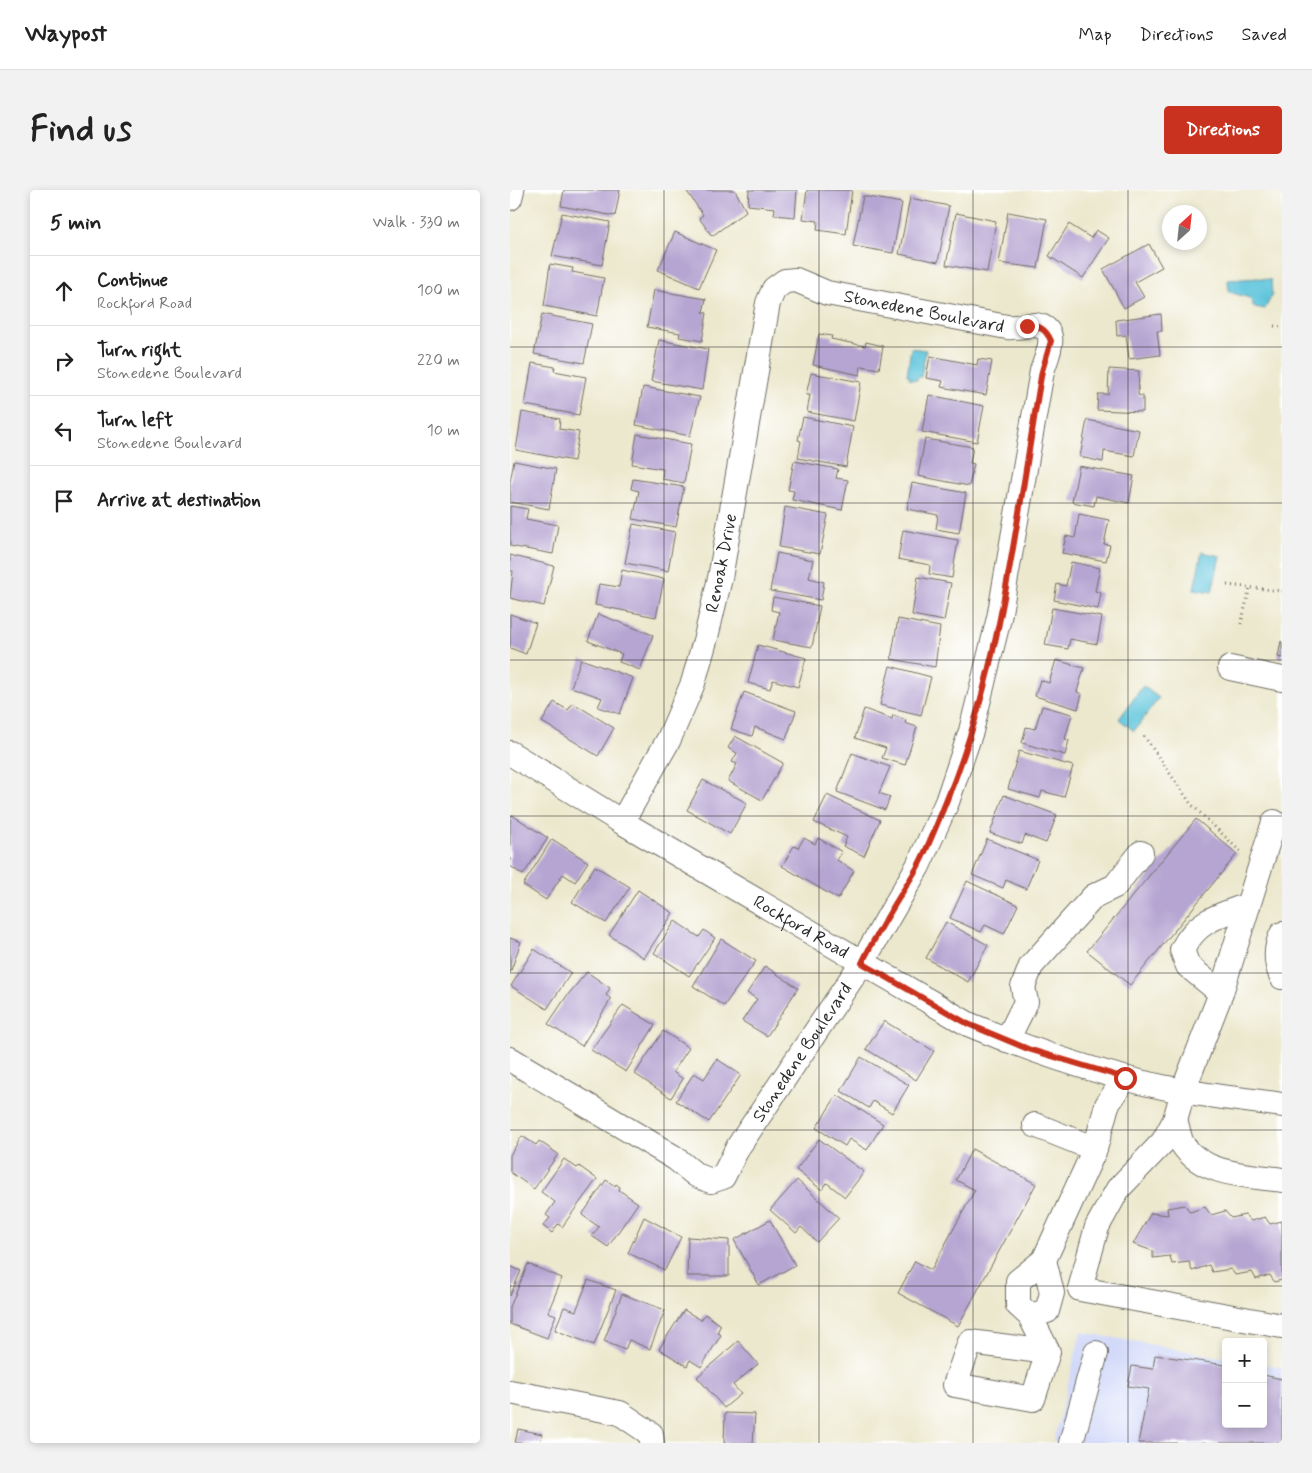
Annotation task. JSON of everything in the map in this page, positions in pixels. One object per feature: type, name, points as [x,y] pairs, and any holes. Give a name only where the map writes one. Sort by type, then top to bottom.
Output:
[{"type":"street","points":[[510,198],[512,190]]},
{"type":"street","name":"Stonedene Boulevard","points":[[510,1059],[675,1158],[696,1175],[711,1181],[723,1177],[738,1147],[862,963],[918,866],[947,802],[971,732],[1000,618],[1042,371],[1051,341],[1047,332],[1036,325],[1007,327],[827,293],[796,280],[785,281],[774,289]]},
{"type":"street","name":"Renoak Drive","points":[[622,822],[670,739],[696,674],[720,578],[768,303],[774,289]]},
{"type":"street","points":[[1230,668],[1282,679]]},
{"type":"street","name":"Rockford Road","points":[[510,753],[622,822],[968,1024],[1028,1049],[1125,1078],[1183,1091],[1282,1104]]},
{"type":"street","points":[[1274,822],[1221,993],[1183,1091],[1175,1120],[1163,1142],[1118,1190],[1097,1227],[1080,1289],[1282,1326]]},
{"type":"street","points":[[1007,1040],[1026,1002],[1023,987],[1031,966],[1094,896],[1114,886],[1141,853]]},
{"type":"street","points":[[1221,993],[1188,966],[1182,950],[1190,934],[1211,918],[1248,906]]},
{"type":"street","points":[[1282,934],[1277,944],[1278,970],[1282,977]]},
{"type":"street","points":[[1048,1352],[1030,1316],[1018,1304],[1018,1281],[1044,1260],[1095,1149],[1107,1105],[1125,1078]]},
{"type":"street","points":[[1175,1120],[1182,1144],[1195,1158],[1214,1169],[1282,1180]]},
{"type":"street","points":[[1035,1126],[1095,1149]]},
{"type":"street","points":[[1071,1443],[1096,1353]]},
{"type":"street","points":[[510,1392],[620,1413],[651,1434],[652,1443]]},
{"type":"path","points":[[1274,326],[1282,327]]},
{"type":"path","points":[[1227,585],[1282,592]]},
{"type":"path","points":[[1241,624],[1250,587]]},
{"type":"path","points":[[1144,736],[1191,804],[1247,858]]},
{"type":"shaded area","points":[[1081,1332],[1222,1357],[1222,1428],[1267,1428],[1267,1365],[1282,1367],[1282,1443],[1053,1443]]},
{"type":"water","points":[[1257,278],[1271,280],[1272,295],[1265,309],[1254,307],[1250,298],[1229,292],[1228,280]]},
{"type":"water","points":[[911,348],[926,350],[921,377],[918,377],[917,380],[909,379],[910,376],[907,375]]},
{"type":"water","points":[[1202,552],[1220,556],[1212,592],[1194,589]]},
{"type":"water","points":[[1143,686],[1159,698],[1134,731],[1119,719]]},
{"type":"building","points":[[564,190],[620,190],[615,216],[561,206]]},
{"type":"building","points":[[686,190],[735,190],[746,211],[712,236],[699,218],[703,215]]},
{"type":"building","points":[[749,190],[797,190],[795,217],[774,215],[775,208],[748,205]]},
{"type":"building","points":[[807,190],[852,190],[846,234],[817,230],[818,221],[803,219]]},
{"type":"building","points":[[863,196],[902,203],[893,253],[853,246]]},
{"type":"building","points":[[910,198],[949,206],[938,262],[899,254]]},
{"type":"building","points":[[1008,212],[1047,219],[1038,268],[999,263]]},
{"type":"building","points":[[562,213],[610,222],[602,265],[552,256]]},
{"type":"building","points":[[956,213],[996,221],[987,272],[946,265]]},
{"type":"building","points":[[1069,224],[1091,238],[1096,230],[1109,238],[1083,278],[1049,256]]},
{"type":"building","points":[[675,232],[716,250],[699,288],[658,270]]},
{"type":"building","points":[[1149,244],[1162,267],[1135,282],[1144,297],[1124,308],[1103,269]]},
{"type":"building","points":[[550,264],[573,268],[572,272],[604,278],[597,316],[544,306]]},
{"type":"building","points":[[654,290],[706,299],[703,312],[707,313],[702,341],[679,337],[680,333],[647,327]]},
{"type":"building","points":[[542,314],[592,324],[584,363],[534,354]]},
{"type":"building","points":[[1161,314],[1162,331],[1157,331],[1160,355],[1129,359],[1126,335],[1117,336],[1116,320]]},
{"type":"building","points":[[819,334],[832,336],[831,339],[865,346],[866,342],[883,346],[879,369],[861,366],[860,375],[813,365]]},
{"type":"building","points":[[659,340],[708,349],[702,390],[651,381]]},
{"type":"building","points":[[930,356],[977,365],[978,359],[992,361],[986,395],[941,387],[943,381],[926,378]]},
{"type":"building","points":[[532,363],[555,367],[554,371],[586,377],[579,415],[525,405]]},
{"type":"building","points":[[1109,369],[1139,371],[1138,395],[1143,396],[1143,412],[1097,410],[1098,394],[1108,394]]},
{"type":"building","points":[[811,373],[861,382],[854,421],[807,412],[810,395],[806,395]]},
{"type":"building","points":[[643,387],[700,397],[690,436],[636,425]]},
{"type":"building","points":[[929,395],[984,406],[977,442],[922,432]]},
{"type":"building","points":[[522,412],[560,419],[559,429],[579,432],[574,461],[516,450]]},
{"type":"building","points":[[803,417],[853,427],[846,467],[798,458],[801,441],[798,440]]},
{"type":"building","points":[[1087,420],[1139,430],[1134,456],[1104,451],[1103,462],[1080,457]]},
{"type":"building","points":[[637,434],[691,444],[684,483],[662,479],[663,469],[632,464]]},
{"type":"building","points":[[925,439],[973,447],[970,463],[974,464],[969,486],[918,476]]},
{"type":"building","points":[[514,461],[556,469],[549,509],[510,502],[510,482]]},
{"type":"building","points":[[794,461],[838,469],[836,478],[848,480],[842,510],[792,500],[794,491],[788,490]]},
{"type":"building","points":[[1079,466],[1134,476],[1129,503],[1096,496],[1094,506],[1072,502]]},
{"type":"building","points":[[633,479],[684,487],[676,527],[633,519],[639,491],[631,489]]},
{"type":"building","points":[[912,483],[966,493],[959,533],[936,529],[938,515],[907,509]]},
{"type":"building","points":[[510,506],[528,509],[526,519],[558,525],[553,554],[510,546]]},
{"type":"building","points":[[785,507],[828,515],[820,554],[779,547]]},
{"type":"building","points":[[1079,514],[1109,520],[1104,544],[1110,545],[1106,561],[1062,553],[1066,536],[1075,538]]},
{"type":"building","points":[[633,524],[675,532],[668,571],[625,563]]},
{"type":"building","points":[[903,530],[958,540],[952,578],[929,574],[930,565],[898,559]]},
{"type":"building","points":[[777,553],[813,560],[809,578],[824,582],[821,600],[770,591]]},
{"type":"building","points":[[510,555],[554,566],[544,606],[510,598],[513,571],[510,571]]},
{"type":"building","points":[[1071,562],[1100,568],[1095,591],[1101,593],[1098,609],[1054,600],[1057,584],[1066,586]]},
{"type":"building","points":[[622,570],[664,579],[656,617],[595,605],[599,584],[619,587]]},
{"type":"building","points":[[918,577],[951,583],[944,621],[912,615]]},
{"type":"building","points":[[773,597],[820,606],[812,647],[773,640],[779,612],[771,610]]},
{"type":"building","points":[[1052,608],[1102,617],[1097,644],[1070,639],[1068,649],[1045,645]]},
{"type":"building","points":[[510,614],[536,623],[526,654],[510,648]]},
{"type":"building","points":[[598,614],[653,635],[640,670],[619,662],[622,654],[588,641]]},
{"type":"building","points":[[898,619],[940,627],[935,667],[891,659]]},
{"type":"building","points":[[1282,642],[1282,658],[1278,657]]},
{"type":"building","points":[[758,645],[806,658],[798,687],[773,680],[770,689],[748,683]]},
{"type":"building","points":[[581,659],[633,678],[620,714],[598,707],[602,698],[571,687]]},
{"type":"building","points":[[1056,660],[1084,668],[1077,692],[1082,694],[1078,709],[1035,696],[1040,680],[1049,683]]},
{"type":"building","points":[[890,666],[931,677],[921,715],[880,705]]},
{"type":"building","points":[[744,692],[796,711],[786,739],[755,727],[752,736],[731,729]]},
{"type":"building","points":[[554,702],[568,710],[573,703],[614,728],[598,756],[542,722]]},
{"type":"building","points":[[1042,706],[1072,714],[1065,739],[1069,740],[1065,755],[1022,743],[1026,727],[1035,729]]},
{"type":"building","points":[[864,709],[892,719],[893,715],[906,720],[905,723],[917,727],[905,765],[882,758],[886,748],[855,738]]},
{"type":"building","points":[[735,736],[783,763],[762,800],[728,781],[737,764],[732,762],[737,753],[728,748]]},
{"type":"building","points":[[1019,751],[1073,766],[1064,797],[1042,791],[1040,798],[1008,789]]},
{"type":"building","points":[[852,753],[890,767],[879,793],[890,797],[885,810],[837,792]]},
{"type":"building","points":[[703,780],[747,803],[730,834],[687,810]]},
{"type":"building","points":[[827,795],[880,820],[864,856],[843,846],[847,837],[814,822]]},
{"type":"building","points":[[1004,795],[1057,815],[1046,843],[1025,835],[1022,844],[990,833]]},
{"type":"building","points":[[512,815],[548,838],[523,875],[510,866],[510,818]]},
{"type":"building","points":[[1196,819],[1237,854],[1130,985],[1087,951]]},
{"type":"building","points":[[804,838],[815,844],[818,838],[842,852],[837,860],[854,871],[838,899],[782,866],[794,846],[798,848]]},
{"type":"building","points":[[552,839],[588,862],[575,882],[563,874],[546,900],[523,885]]},
{"type":"building","points":[[987,839],[1038,860],[1026,889],[1006,880],[1003,888],[972,875]]},
{"type":"building","points":[[595,866],[630,887],[606,923],[572,902]]},
{"type":"building","points":[[967,881],[1018,905],[1004,934],[985,925],[981,932],[950,918]]},
{"type":"building","points":[[638,890],[673,913],[644,958],[609,935]]},
{"type":"building","points":[[675,921],[699,937],[704,930],[715,938],[689,976],[654,953]]},
{"type":"building","points":[[946,922],[988,945],[968,982],[926,958]]},
{"type":"building","points":[[510,938],[521,942],[510,973]]},
{"type":"building","points":[[721,939],[756,961],[724,1006],[693,986]]},
{"type":"building","points":[[534,949],[571,973],[547,1009],[511,986]]},
{"type":"building","points":[[765,966],[798,988],[767,1036],[742,1021],[757,999],[747,993]]},
{"type":"building","points":[[587,972],[610,988],[606,995],[611,999],[582,1046],[548,1024],[566,997]]},
{"type":"building","points":[[623,1005],[655,1025],[626,1072],[591,1050]]},
{"type":"building","points":[[884,1021],[934,1051],[916,1080],[866,1049]]},
{"type":"building","points":[[663,1031],[689,1048],[673,1072],[683,1079],[671,1098],[635,1074]]},
{"type":"building","points":[[861,1057],[909,1085],[892,1113],[873,1101],[869,1108],[841,1091]]},
{"type":"building","points":[[717,1059],[741,1075],[709,1122],[676,1101],[694,1073],[704,1079]]},
{"type":"building","points":[[837,1095],[883,1124],[867,1150],[849,1139],[845,1146],[816,1128]]},
{"type":"building","points":[[522,1136],[536,1145],[539,1141],[558,1154],[534,1189],[510,1172],[510,1155]]},
{"type":"building","points":[[819,1139],[864,1172],[845,1197],[827,1183],[822,1190],[796,1170]]},
{"type":"building","points":[[972,1149],[1036,1184],[958,1326],[898,1293],[915,1261],[931,1270],[975,1190],[956,1180]]},
{"type":"building","points":[[564,1159],[577,1168],[579,1166],[597,1179],[562,1227],[558,1224],[552,1233],[543,1226],[550,1218],[546,1215],[555,1202],[541,1192]]},
{"type":"building","points":[[606,1180],[615,1186],[616,1184],[620,1187],[619,1190],[638,1203],[608,1247],[592,1236],[599,1227],[582,1215]]},
{"type":"building","points":[[797,1180],[839,1218],[817,1242],[801,1227],[796,1233],[770,1210]]},
{"type":"building","points":[[1185,1205],[1190,1212],[1205,1207],[1211,1215],[1225,1211],[1231,1218],[1245,1215],[1251,1221],[1265,1217],[1270,1224],[1282,1221],[1282,1280],[1274,1282],[1270,1275],[1256,1279],[1252,1272],[1235,1275],[1231,1269],[1212,1272],[1209,1265],[1192,1271],[1189,1262],[1172,1264],[1170,1256],[1153,1258],[1153,1251],[1133,1244],[1151,1213],[1168,1215],[1167,1208]]},
{"type":"building","points":[[644,1217],[681,1237],[665,1270],[628,1253]]},
{"type":"building","points":[[770,1220],[795,1265],[759,1285],[734,1240]]},
{"type":"building","points":[[688,1237],[729,1240],[729,1276],[687,1276]]},
{"type":"building","points":[[528,1264],[562,1278],[548,1312],[556,1315],[547,1338],[510,1324],[510,1307]]},
{"type":"building","points":[[510,1266],[521,1271],[510,1296]]},
{"type":"building","points":[[588,1280],[616,1290],[594,1345],[555,1330],[564,1307],[576,1311]]},
{"type":"building","points":[[622,1294],[665,1310],[650,1349],[629,1340],[625,1350],[604,1341]]},
{"type":"building","points":[[684,1310],[701,1320],[705,1314],[721,1325],[717,1332],[721,1335],[701,1367],[690,1360],[687,1366],[659,1349]]},
{"type":"building","points":[[738,1341],[758,1364],[733,1385],[741,1394],[724,1408],[697,1377]]},
{"type":"building","points":[[1155,1355],[1222,1364],[1222,1428],[1267,1428],[1267,1376],[1282,1379],[1282,1443],[1138,1443],[1149,1389],[1128,1386],[1132,1366],[1153,1369]]},
{"type":"building","points":[[725,1413],[755,1414],[753,1443],[724,1443]]},
{"type":"building","points":[[518,1429],[542,1434],[540,1443],[515,1443]]},
{"type":"route","points":[[1027,326],[1036,325],[1047,332],[1051,341],[1049,353],[1042,371],[1000,618],[988,671],[971,732],[947,802],[918,866],[874,939],[862,963],[968,1024],[1028,1049],[1125,1078]]}]
